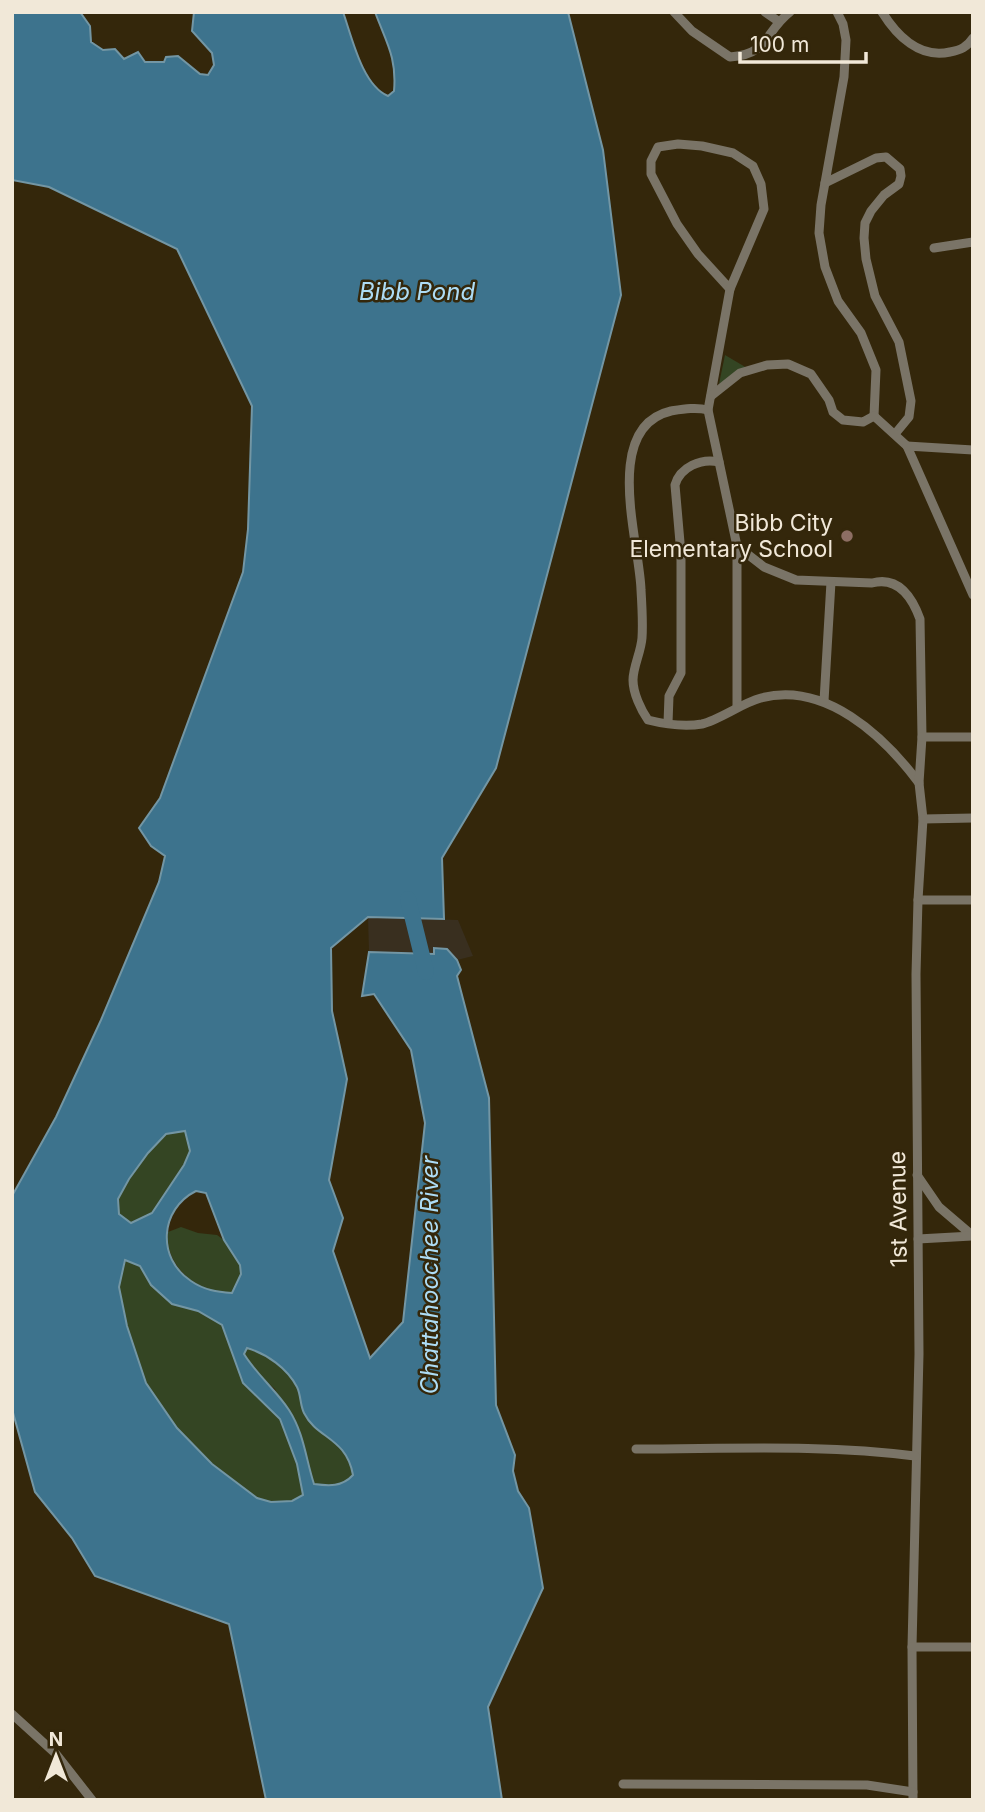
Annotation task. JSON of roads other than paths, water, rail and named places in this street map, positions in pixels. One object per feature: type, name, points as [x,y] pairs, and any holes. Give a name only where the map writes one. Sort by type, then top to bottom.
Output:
[{"type":"street","points":[[674,12],[692,31],[730,57],[752,53],[768,38],[778,21],[790,12]]},
{"type":"street","points":[[765,12],[778,21]]},
{"type":"street","points":[[837,12],[843,23],[846,40],[844,77],[821,205],[819,233],[825,267],[838,301],[861,333],[876,370],[874,416]]},
{"type":"street","points":[[882,12],[900,36],[925,52],[940,55],[963,49],[973,38]]},
{"type":"street","points":[[730,289],[698,254],[677,225],[651,174],[651,161],[658,147],[678,144],[733,153],[753,166],[761,184],[764,209],[730,289],[708,410],[737,546],[737,707]]},
{"type":"street","points":[[825,183],[876,158],[886,158],[900,169],[899,184],[884,195],[871,211],[865,223],[864,238],[875,296],[899,342],[911,401],[909,417],[895,435]]},
{"type":"street","points":[[934,248],[973,243]]},
{"type":"street","points":[[711,396],[740,373],[767,365],[789,364],[811,374],[829,400],[833,412],[842,420],[863,422],[874,416]]},
{"type":"street","points":[[708,410],[698,407],[659,414],[646,426],[636,444],[630,464],[631,524],[641,586],[642,640],[633,682],[641,711],[648,720],[702,724],[763,698],[787,695],[824,701],[849,716],[899,756],[919,783]]},
{"type":"street","points":[[874,416],[907,446],[973,595]]},
{"type":"street","points":[[907,446],[973,450]]},
{"type":"street","points":[[668,723],[669,696],[681,673],[681,554],[676,485],[678,476],[688,467],[708,460],[719,462]]},
{"type":"street","points":[[737,546],[764,567],[796,580],[831,582],[824,701]]},
{"type":"street","name":"1st Avenue","points":[[831,582],[873,583],[883,580],[893,583],[906,593],[916,606],[920,619],[922,737],[919,783],[923,819],[918,900],[916,1173],[919,1354],[912,1647],[913,1796]]},
{"type":"street","points":[[922,737],[973,737]]},
{"type":"street","points":[[923,819],[973,818]]},
{"type":"street","points":[[918,900],[973,901]]},
{"type":"street","points":[[916,1173],[939,1207],[973,1236]]},
{"type":"street","points":[[918,1239],[973,1236]]},
{"type":"street","points":[[636,1450],[753,1448],[874,1451],[915,1456]]},
{"type":"street","points":[[912,1647],[973,1647]]},
{"type":"street","points":[[12,1714],[59,1757],[92,1800]]},
{"type":"street","points":[[623,1784],[867,1785],[913,1796]]},
{"type":"water","points":[[12,12],[80,12],[90,26],[91,42],[103,50],[115,49],[124,59],[138,52],[145,62],[164,62],[166,57],[178,56],[200,74],[208,75],[214,65],[212,53],[192,31],[194,12],[343,12],[365,71],[371,82],[388,96],[394,91],[394,69],[390,50],[375,12],[568,12],[603,150],[621,295],[496,768],[442,858],[444,919],[368,917],[331,948],[332,1011],[347,1079],[329,1180],[343,1218],[333,1251],[370,1358],[403,1322],[425,1123],[411,1050],[374,994],[362,996],[369,952],[434,954],[434,948],[447,949],[457,960],[461,970],[457,976],[489,1098],[496,1405],[515,1455],[513,1471],[518,1491],[529,1508],[543,1588],[488,1707],[502,1800],[266,1800],[229,1624],[95,1576],[72,1538],[35,1492],[12,1409],[12,1196],[56,1117],[101,1020],[159,882],[165,856],[151,846],[139,828],[160,798],[243,572],[248,529],[252,406],[177,249],[49,187],[12,180]],"holes":[[[185,1131],[190,1151],[184,1165],[152,1213],[131,1223],[119,1214],[118,1199],[148,1153],[166,1134]],[[196,1191],[206,1193],[224,1240],[240,1265],[241,1274],[232,1293],[211,1290],[196,1284],[180,1271],[172,1260],[168,1247],[169,1221],[184,1199]],[[125,1260],[140,1266],[151,1285],[172,1304],[198,1311],[222,1325],[243,1383],[280,1419],[297,1464],[303,1495],[292,1501],[271,1502],[257,1498],[212,1464],[177,1428],[146,1383],[127,1326],[119,1287]],[[247,1348],[254,1351],[269,1358],[288,1374],[297,1387],[303,1410],[310,1422],[344,1453],[353,1475],[349,1479],[335,1485],[314,1484],[294,1419],[244,1354]]]},
{"type":"waterway","points":[[408,899],[426,972]]},
{"type":"place","name":"Bibb City Elementary School","points":[[847,536]]},
{"type":"water label","name":"Bibb Pond","points":[[417,291]]},
{"type":"water label","name":"Chattahoochee River","points":[[429,1275]]}]
